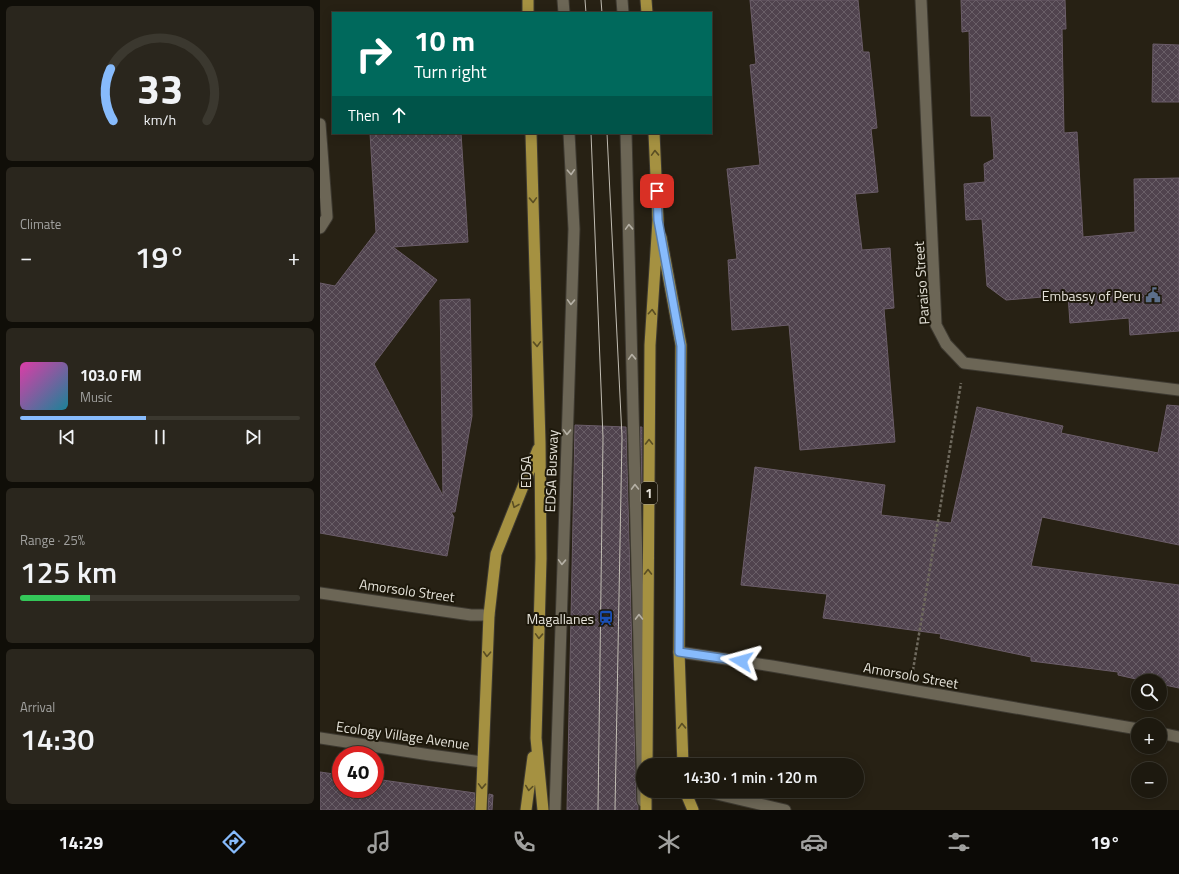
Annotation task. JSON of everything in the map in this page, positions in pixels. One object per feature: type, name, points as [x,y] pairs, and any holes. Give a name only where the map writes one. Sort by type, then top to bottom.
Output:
[{"type":"highway","points":[[528,0],[528,12]]},
{"type":"highway","points":[[646,0],[647,12]]},
{"type":"highway","name":"EDSA","points":[[531,134],[540,443],[541,558],[536,738],[543,810]]},
{"type":"highway","name":"1","points":[[646,758],[650,344],[658,220],[654,134]]},
{"type":"highway","points":[[658,220],[681,346],[679,652],[683,758]]},
{"type":"highway","points":[[481,810],[489,615],[496,554],[540,443]]},
{"type":"highway","points":[[526,810],[536,738]]},
{"type":"highway","points":[[645,810],[646,798]]},
{"type":"highway","points":[[683,810],[684,798]]},
{"type":"highway","points":[[687,798],[693,810]]},
{"type":"street","points":[[563,0],[564,12]]},
{"type":"street","points":[[622,0],[623,12]]},
{"type":"street","name":"Paraiso Street","points":[[921,0],[936,324],[946,344],[964,363]]},
{"type":"street","points":[[320,124],[327,217],[320,228]]},
{"type":"street","name":"EDSA Busway","points":[[555,810],[574,229],[569,134]]},
{"type":"street","points":[[626,134],[645,810]]},
{"type":"street","points":[[964,363],[1179,390]]},
{"type":"street","name":"Amorsolo Street","points":[[320,593],[464,614],[489,615]]},
{"type":"street","name":"Amorsolo Street","points":[[679,652],[756,663],[1131,729]]},
{"type":"street","points":[[1167,734],[1179,737]]},
{"type":"street","name":"Ecology Village Avenue","points":[[320,738],[430,756],[482,762]]},
{"type":"street","points":[[734,798],[785,810]]},
{"type":"path","points":[[910,690],[964,363]]},
{"type":"building","points":[[750,0],[858,0],[863,52],[869,52],[877,128],[871,129],[878,192],[855,194],[862,250],[890,248],[894,308],[884,309],[895,442],[800,450],[789,325],[732,330],[728,260],[737,259],[727,169],[760,165],[750,65],[756,64]]},
{"type":"building","points":[[961,0],[1065,0],[1066,29],[1062,29],[1064,133],[1077,132],[1083,237],[1135,232],[1134,179],[1179,178],[1179,331],[1130,335],[1129,318],[1070,323],[1068,295],[1006,300],[987,286],[982,219],[966,220],[964,184],[985,182],[984,164],[994,159],[991,116],[971,116],[969,31],[962,32]]},
{"type":"building","points":[[1153,44],[1179,45],[1179,102],[1152,102]]},
{"type":"building","points":[[370,134],[461,134],[468,242],[393,247],[437,280],[374,364],[443,496],[440,300],[470,299],[472,416],[455,512],[451,512],[454,517],[447,556],[320,533],[320,283],[335,286],[376,232]]},
{"type":"building","points":[[1167,405],[1179,406],[1179,545],[1042,517],[1031,566],[1179,585],[1179,688],[1167,685],[1167,674],[1131,674],[1131,678],[1118,675],[1118,672],[1031,661],[1031,657],[940,638],[941,634],[823,618],[827,594],[741,585],[755,467],[885,485],[881,515],[951,523],[977,407],[1063,426],[1061,433],[1158,453]]},
{"type":"building","name":"Magallanes","points":[[575,425],[626,427],[636,801],[638,810],[567,810]]},
{"type":"building","points":[[640,427],[642,427],[642,486]]},
{"type":"building","points":[[320,772],[332,774],[332,798],[384,798],[384,780],[475,793],[474,810],[320,810]]},
{"type":"building","points":[[489,794],[493,795],[492,810],[488,810]]},
{"type":"tram line","points":[[585,0],[586,12]]},
{"type":"tram line","points":[[601,0],[602,12]]},
{"type":"tram line","points":[[591,134],[603,438],[598,810]]},
{"type":"tram line","points":[[607,134],[622,437],[615,810]]},
{"type":"place","name":"Embassy of Peru","points":[[1153,295]]},
{"type":"place","name":"Magallanes","points":[[606,618]]},
{"type":"route","points":[[657,191],[658,220],[681,346],[679,652],[741,661]]}]
